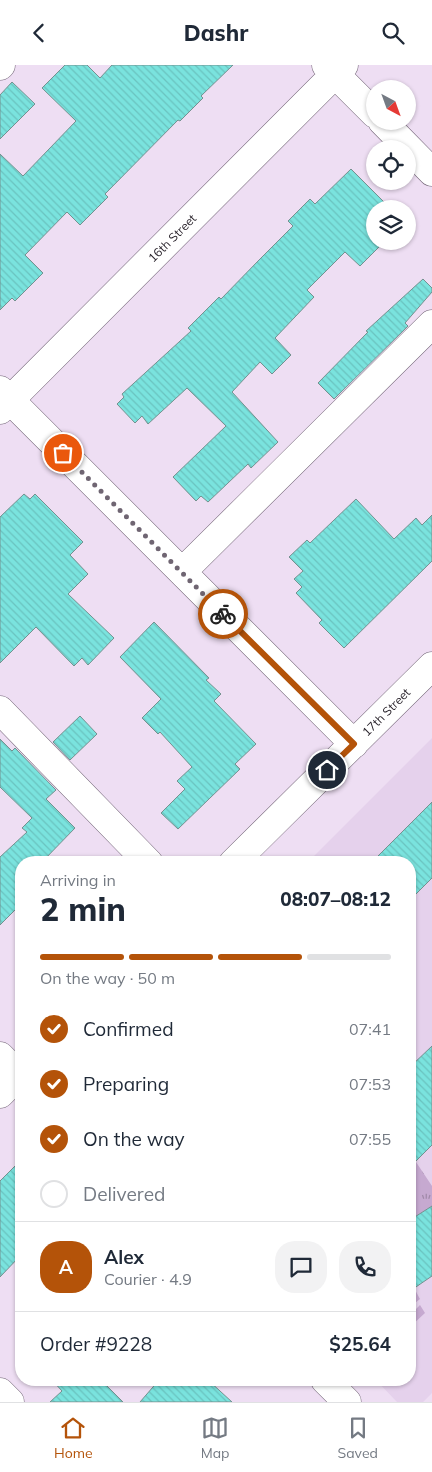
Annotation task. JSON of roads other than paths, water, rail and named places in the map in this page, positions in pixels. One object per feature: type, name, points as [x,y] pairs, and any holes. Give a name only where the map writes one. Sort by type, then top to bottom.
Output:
[{"type":"street","points":[[335,68],[366,104]]},
{"type":"street","name":"16th Street","points":[[3,400],[335,68]]},
{"type":"street","points":[[391,130],[432,172]]},
{"type":"street","points":[[182,573],[432,324]]},
{"type":"street","points":[[3,400],[182,573],[354,744]]},
{"type":"street","name":"17th Street","points":[[240,856],[432,666]]},
{"type":"street","points":[[0,710],[142,856]]},
{"type":"street","points":[[0,1056],[15,1070]]},
{"type":"street","points":[[0,1094],[15,1080]]},
{"type":"street","points":[[330,1386],[347,1402]]},
{"type":"street","points":[[0,1392],[10,1402]]}]
